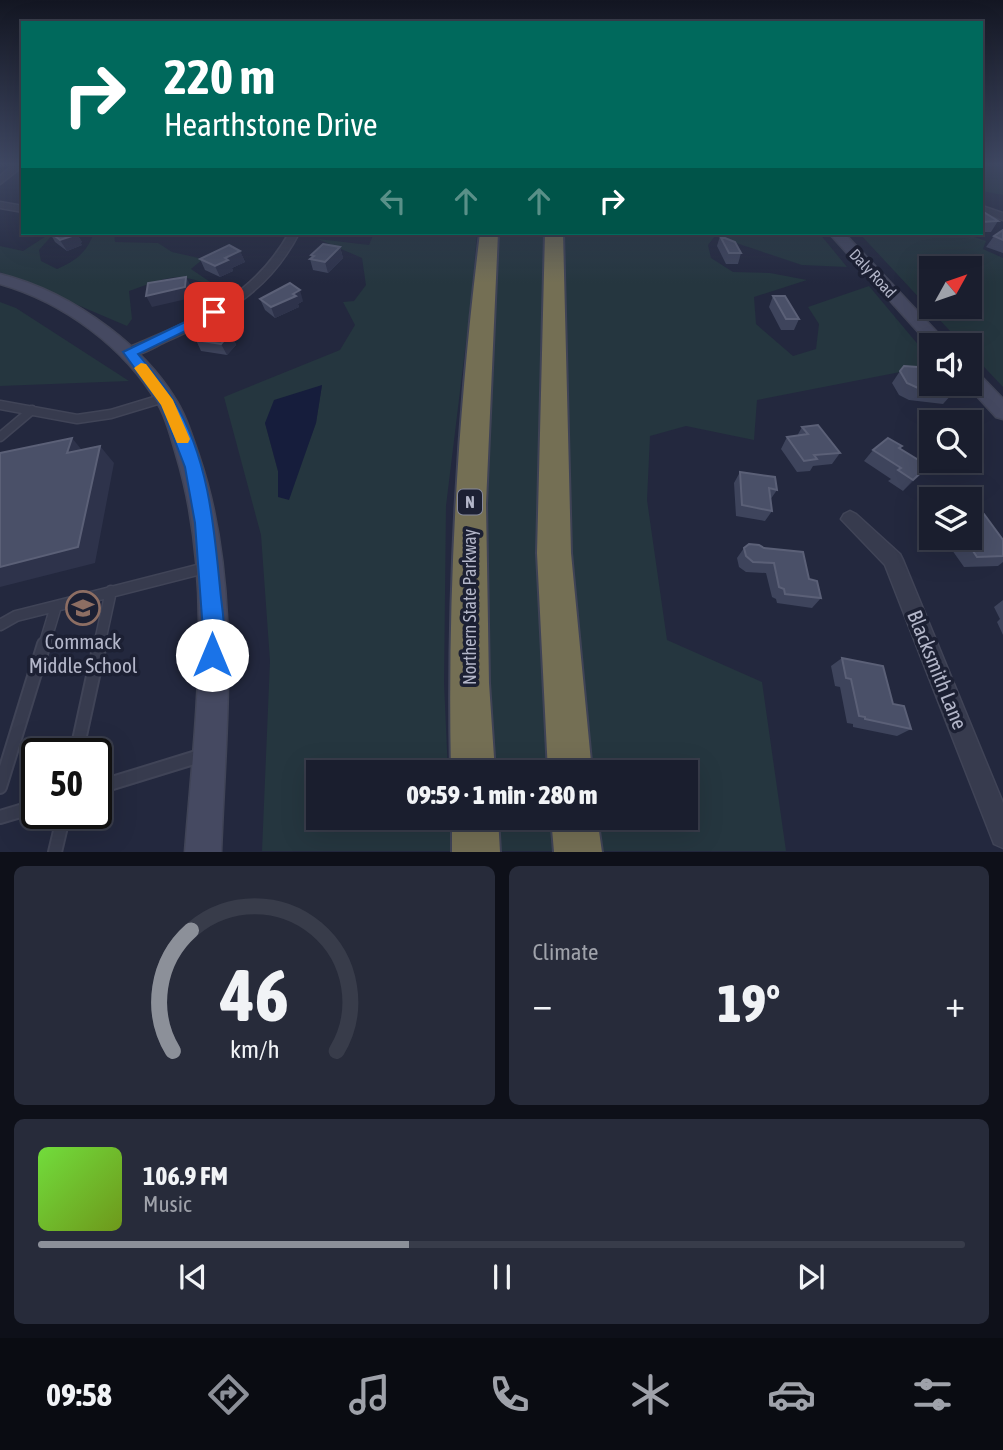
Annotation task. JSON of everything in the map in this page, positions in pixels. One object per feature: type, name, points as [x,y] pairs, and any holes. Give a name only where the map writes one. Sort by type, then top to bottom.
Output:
[{"type":"highway","name":"Northern State Parkway","points":[[472,760],[469,683],[470,504],[489,235]]},
{"type":"highway","points":[[554,235],[554,553],[569,760]]},
{"type":"highway","points":[[475,830],[476,852]]},
{"type":"highway","points":[[575,830],[578,852]]},
{"type":"main road","name":"Daly Road","points":[[838,235],[929,333]]},
{"type":"main road","points":[[0,279],[51,298],[86,319],[130,352],[164,398],[194,467],[204,523],[213,631],[204,852]]},
{"type":"main road","points":[[982,390],[1003,412]]},
{"type":"street","points":[[0,205],[21,209]]},
{"type":"street","points":[[983,209],[1003,217]]},
{"type":"street","points":[[130,352],[194,322],[253,289],[281,261],[293,235]]},
{"type":"street","name":"Blacksmith Lane","points":[[850,519],[893,561],[1003,835]]},
{"type":"lane","points":[[0,405],[77,419],[111,414],[164,398]]},
{"type":"lane","points":[[0,437],[32,410]]},
{"type":"lane","points":[[0,625],[16,616],[208,567]]},
{"type":"lane","points":[[79,738],[111,592]]},
{"type":"lane","points":[[0,787],[56,606]]},
{"type":"lane","points":[[112,784],[176,766],[208,753]]},
{"type":"lane","points":[[0,817],[21,811]]},
{"type":"lane","points":[[55,852],[60,829]]},
{"type":"shaded area","points":[[52,235],[39,250],[41,261],[57,269],[80,255],[93,235],[114,235],[115,242],[158,243],[172,252],[203,259],[191,269],[222,290],[195,280],[176,277],[129,291],[132,319],[127,326],[0,272],[0,246],[23,251]]},
{"type":"shaded area","points":[[373,235],[477,235],[446,506],[444,683],[447,760],[306,760],[306,830],[450,830],[451,851],[262,851],[270,661],[261,535],[224,397],[340,350],[355,325],[343,302],[354,301],[366,285],[362,258],[318,239],[369,245]],"holes":[[[322,385],[316,423],[301,462],[278,471],[265,423]]]},
{"type":"shaded area","points":[[494,235],[547,235],[541,329],[537,505],[549,760],[484,760],[479,650]]},
{"type":"shaded area","points":[[560,235],[821,235],[847,267],[802,265],[715,236],[708,245],[711,258],[733,272],[770,273],[807,280],[754,297],[756,324],[793,356],[816,349],[819,324],[808,307],[869,286],[919,346],[919,368],[757,400],[754,440],[686,426],[650,436],[647,500],[667,640],[762,682],[786,851],[592,851],[589,830],[698,830],[698,760],[581,760],[561,478],[566,329]]},
{"type":"shaded area","points":[[861,235],[969,235],[986,241],[983,249],[1003,258],[1003,387],[982,365],[982,333],[952,333],[939,319],[982,319],[982,256],[919,256],[919,298]]},
{"type":"shaded area","points":[[0,302],[16,308],[129,381],[0,386]]},
{"type":"shaded area","points":[[489,830],[554,830],[555,851],[490,851]]},
{"type":"water","points":[[322,385],[316,423],[289,500],[278,497],[278,471],[265,423],[274,400]]},
{"type":"building","points":[[983,212],[998,221],[983,222]]},
{"type":"building","points":[[1003,230],[1003,240],[994,236]]},
{"type":"building","points":[[54,235],[75,235],[60,240]]},
{"type":"building","points":[[720,236],[735,242],[741,253],[729,253]]},
{"type":"building","points":[[323,244],[340,247],[325,262],[310,259],[314,256],[311,255]]},
{"type":"building","points":[[229,245],[240,251],[225,258],[228,260],[215,266],[200,259]]},
{"type":"building","points":[[186,277],[185,287],[146,296],[148,283]]},
{"type":"building","points":[[290,283],[300,290],[293,294],[296,296],[271,307],[260,299]]},
{"type":"building","points":[[773,296],[785,296],[799,319],[786,319]]},
{"type":"building","points":[[214,318],[232,321],[222,332],[231,333],[221,344],[196,340]]},
{"type":"building","points":[[904,366],[919,367],[919,388],[907,383],[900,371]]},
{"type":"building","points":[[818,425],[840,453],[814,455],[817,459],[804,461],[787,437],[808,434],[802,427]]},
{"type":"building","points":[[72,438],[67,453],[100,446],[78,547],[0,567],[0,453]]},
{"type":"building","points":[[888,438],[919,460],[920,473],[913,480],[898,470],[901,468],[873,450]]},
{"type":"building","points":[[740,472],[775,477],[777,490],[769,488],[772,511],[742,505]]},
{"type":"building","points":[[982,514],[1003,540],[1003,556],[977,557],[972,550],[982,550]]},
{"type":"building","points":[[749,544],[803,552],[809,579],[817,581],[821,598],[785,594],[784,589],[779,587],[774,563],[753,562],[746,556],[744,548]]},
{"type":"building","points":[[842,658],[883,666],[893,704],[904,706],[911,729],[859,716],[851,679],[846,678]]},
{"type":"slow traffic","points":[[141,368],[168,404],[182,439]]},
{"type":"place","name":"Commack Middle School","points":[[83,608]]},
{"type":"route","points":[[212,655],[213,631],[204,523],[194,467],[168,404],[130,352],[214,312]]}]
